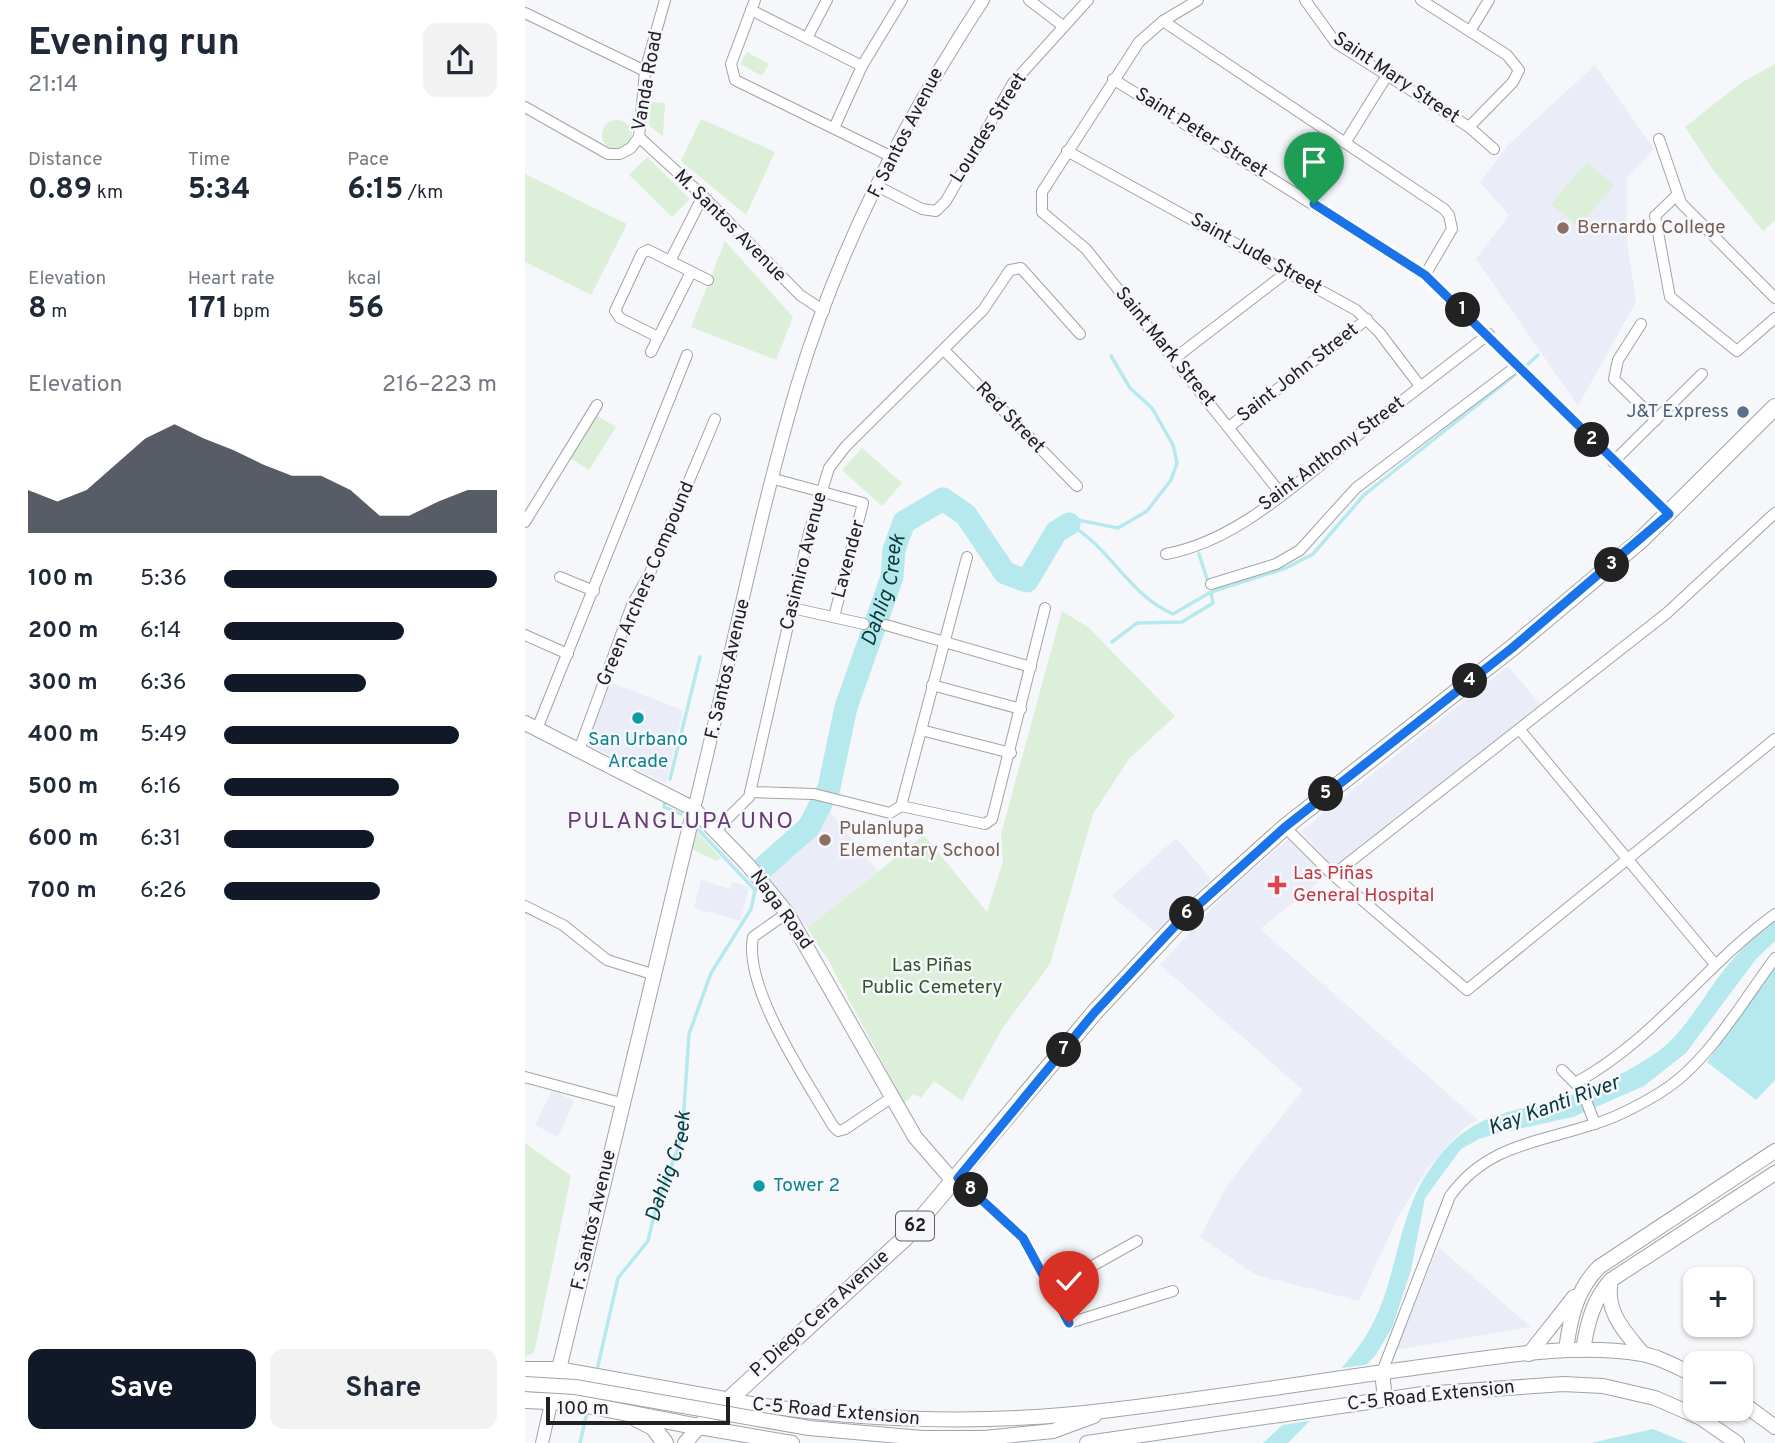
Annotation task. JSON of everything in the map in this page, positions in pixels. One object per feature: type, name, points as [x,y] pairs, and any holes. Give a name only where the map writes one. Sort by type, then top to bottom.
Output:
[{"type":"main road","name":"P. Diego Cera Avenue","points":[[685,1443],[726,1400],[874,1268],[956,1180],[1122,981],[1176,925],[1285,827],[1512,648],[1669,514],[1775,407]]},
{"type":"main road","name":"Naga Road","points":[[531,726],[694,808],[716,830],[787,913],[812,952],[915,1137],[956,1180]]},
{"type":"main road","name":"F. Santos Avenue","points":[[552,1399],[694,808]]},
{"type":"main road","points":[[1529,1354],[1584,1285],[1615,1255],[1775,1151]]},
{"type":"main road","points":[[1583,1350],[1592,1312],[1600,1294],[1611,1280],[1775,1173]]},
{"type":"main road","points":[[1611,1280],[1609,1297],[1613,1313],[1643,1354]]},
{"type":"main road","points":[[1566,1350],[1574,1307],[1584,1285]]},
{"type":"main road","name":"C-5 Road Extension","points":[[525,1370],[559,1370],[726,1400],[852,1416],[924,1420],[1108,1411],[1377,1373],[1566,1350],[1643,1354],[1683,1371]]},
{"type":"main road","points":[[1377,1373],[1385,1399]]},
{"type":"main road","name":"C-5 Road Extension","points":[[525,1384],[567,1385],[809,1427],[922,1438],[985,1438],[1053,1431],[1113,1438]]},
{"type":"main road","name":"C-5 Road Extension","points":[[1087,1443],[1385,1399],[1524,1385],[1603,1386],[1629,1390],[1680,1408],[1737,1443]]},
{"type":"main road","name":"C-5 Road Extension","points":[[525,1400],[552,1399],[572,1402],[792,1443]]},
{"type":"main road","points":[[618,1411],[653,1427],[665,1443]]},
{"type":"main road","name":"C-5 Road Extension","points":[[1053,1431],[1108,1411]]},
{"type":"main road","points":[[1753,1411],[1775,1427]]},
{"type":"street","name":"Vanda Road","points":[[525,107],[608,154],[620,154],[631,148],[639,137],[645,71],[665,0]]},
{"type":"street","points":[[807,38],[827,0]]},
{"type":"street","points":[[834,128],[862,65],[902,0]]},
{"type":"street","name":"F. Santos Avenue","points":[[694,808],[773,479],[798,385],[824,311],[890,156],[937,70],[983,0]]},
{"type":"street","points":[[1029,0],[1063,26]]},
{"type":"street","name":"Lourdes Street","points":[[877,186],[922,209],[936,211],[946,201],[1013,83],[1089,0]]},
{"type":"street","points":[[1067,150],[1139,42],[1163,21],[1198,0]]},
{"type":"street","name":"Saint Mary Street","points":[[1305,0],[1336,43],[1469,127],[1494,149]]},
{"type":"street","points":[[1421,0],[1507,55],[1519,70],[1513,82],[1469,127]]},
{"type":"street","points":[[1470,31],[1489,0]]},
{"type":"street","points":[[862,65],[807,38],[753,5],[731,64],[732,75],[742,83],[890,156]]},
{"type":"street","points":[[525,13],[645,71]]},
{"type":"street","points":[[1163,21],[1449,215],[1452,222],[1449,236],[1425,275]]},
{"type":"street","points":[[1345,143],[1388,74]]},
{"type":"street","name":"Saint Peter Street","points":[[1113,79],[1425,275],[1489,334],[1613,462],[1669,514]]},
{"type":"street","name":"M. Santos Avenue","points":[[639,137],[703,196],[800,295],[824,311]]},
{"type":"street","points":[[1659,139],[1681,203],[1775,298]]},
{"type":"street","name":"Saint Mark Street","points":[[1067,150],[1042,192],[1040,207],[1047,217],[1086,249],[1282,495]]},
{"type":"street","name":"Saint Jude Street","points":[[1067,150],[1367,319],[1420,386]]},
{"type":"street","points":[[1677,195],[1655,216],[1670,298],[1737,351],[1775,318]]},
{"type":"street","points":[[670,261],[703,196]]},
{"type":"street","points":[[658,337],[620,318],[616,309],[645,251],[708,280]]},
{"type":"street","name":"Casimiro Avenue","points":[[716,830],[749,797],[792,608],[829,468],[846,446],[983,310],[1010,270],[1016,267],[1080,334]]},
{"type":"street","points":[[651,352],[691,272]]},
{"type":"street","points":[[1175,358],[1287,272]]},
{"type":"street","name":"Saint John Street","points":[[1229,427],[1367,319]]},
{"type":"street","points":[[1641,324],[1618,360],[1614,379],[1656,420]]},
{"type":"street","name":"Saint Anthony Street","points":[[1166,554],[1196,548],[1228,532],[1282,495],[1489,334]]},
{"type":"street","name":"Red Street","points":[[944,350],[1077,486]]},
{"type":"street","points":[[531,726],[568,654],[687,355]]},
{"type":"street","points":[[1211,584],[1276,564],[1300,550],[1356,488],[1518,365]]},
{"type":"street","points":[[1613,462],[1702,373]]},
{"type":"street","points":[[525,522],[597,405]]},
{"type":"street","name":"Green Archers Compound","points":[[579,750],[632,605],[650,573],[715,419]]},
{"type":"street","points":[[773,479],[821,491]]},
{"type":"street","name":"Lavender","points":[[821,491],[862,501],[863,505],[834,617]]},
{"type":"street","points":[[1333,875],[1667,612],[1775,513]]},
{"type":"street","points":[[750,792],[814,794],[890,813],[901,806],[967,557]]},
{"type":"street","points":[[560,577],[594,591]]},
{"type":"street","points":[[792,608],[864,624]]},
{"type":"street","points":[[901,806],[985,824],[992,819],[1011,753],[1045,608]]},
{"type":"street","points":[[886,625],[1031,667]]},
{"type":"street","points":[[525,635],[568,654]]},
{"type":"street","points":[[932,685],[1021,709]]},
{"type":"street","points":[[921,730],[1011,753]]},
{"type":"street","points":[[1520,730],[1714,963]]},
{"type":"street","points":[[1285,827],[1333,875],[1467,989],[1775,739]]},
{"type":"street","points":[[525,906],[563,925],[607,960],[652,974]]},
{"type":"street","points":[[787,913],[754,937],[751,949],[765,1003],[832,1126],[838,1131],[845,1129],[891,1098]]},
{"type":"street","points":[[1579,1086],[1621,1055],[1714,963],[1775,914]]},
{"type":"street","points":[[1377,1373],[1450,1196],[1464,1176],[1502,1151],[1627,1111],[1664,1091],[1692,1067],[1775,958]]},
{"type":"street","points":[[1562,1070],[1579,1086],[1594,1120]]},
{"type":"street","points":[[525,1077],[621,1103]]},
{"type":"street","points":[[956,1180],[1023,1238],[1069,1323],[1173,1291]]},
{"type":"street","points":[[1051,1289],[1137,1241]]},
{"type":"street","points":[[542,1443],[552,1399]]},
{"type":"shaded area","name":"Bernardo College","points":[[1595,65],[1654,149],[1627,178],[1627,241],[1636,302],[1578,406],[1476,259],[1509,215],[1480,182],[1508,145]]},
{"type":"shaded area","points":[[1508,666],[1541,705],[1336,870],[1301,831]]},
{"type":"shaded area","name":"San Urbano Arcade","points":[[609,682],[683,710],[666,783],[584,743]]},
{"type":"shaded area","name":"Pulanlupa Elementary School","points":[[829,810],[878,871],[807,928],[764,871]]},
{"type":"shaded area","points":[[1291,837],[1328,875],[1260,929],[1478,1120],[1463,1129],[1428,1168],[1399,1215],[1359,1301],[1256,1275],[1200,1237],[1228,1184],[1303,1090],[1160,965],[1226,893]]},
{"type":"shaded area","points":[[1176,838],[1211,879],[1156,933],[1112,896]]},
{"type":"shaded area","points":[[701,880],[730,889],[732,882],[749,887],[740,921],[694,908]]},
{"type":"shaded area","points":[[552,1090],[574,1101],[558,1137],[535,1125]]},
{"type":"shaded area","points":[[1438,1247],[1531,1327],[1396,1350]]},
{"type":"green space","points":[[747,52],[769,64],[762,76],[740,64]]},
{"type":"green space","points":[[1775,64],[1775,220],[1763,231],[1714,171],[1685,127],[1742,82]]},
{"type":"green space","points":[[650,102],[665,103],[663,136],[649,126]]},
{"type":"green space","points":[[701,119],[775,152],[746,215],[681,161]]},
{"type":"green space","points":[[617,120],[628,124],[632,135],[628,146],[617,150],[606,146],[602,135],[606,124]]},
{"type":"green space","points":[[647,157],[690,199],[672,217],[629,175]]},
{"type":"green space","points":[[1587,162],[1614,185],[1579,227],[1551,204]]},
{"type":"green space","points":[[525,174],[627,224],[591,295],[525,262]]},
{"type":"green space","points":[[725,241],[793,317],[776,360],[691,327]]},
{"type":"green space","points":[[594,414],[616,427],[589,470],[568,457]]},
{"type":"green space","points":[[862,448],[902,483],[882,506],[842,470]]},
{"type":"green space","name":"Las Piñas Public Cemetery","points":[[1062,611],[1088,627],[1175,716],[1129,759],[1093,814],[1050,964],[1002,1029],[962,1101],[934,1081],[921,1098],[914,1094],[904,1103],[828,960],[807,928],[924,835],[987,912],[1003,861],[1001,834]]},
{"type":"green space","points":[[694,829],[721,858],[717,861],[689,848]]},
{"type":"green space","points":[[525,1143],[571,1176],[534,1353],[525,1356]]},
{"type":"water","name":"Kay Kanti River","points":[[1775,919],[1775,941],[1756,959],[1686,1053],[1644,1086],[1573,1117],[1479,1139],[1461,1149],[1425,1198],[1411,1270],[1392,1328],[1375,1356],[1288,1443],[1263,1443],[1350,1358],[1371,1327],[1387,1288],[1404,1226],[1419,1187],[1446,1149],[1478,1123],[1586,1090],[1630,1069],[1660,1050],[1681,1029],[1732,961]]},
{"type":"water","points":[[1775,967],[1775,1080],[1756,1100],[1707,1062]]},
{"type":"water","points":[[1653,1429],[1687,1443],[1591,1443]]},
{"type":"pier","points":[[1372,1364],[1337,1397],[1320,1419],[1277,1426],[1334,1369]]},
{"type":"waterway","points":[[1526,366],[1538,355]]},
{"type":"waterway","name":"Dahlig Creek","points":[[1069,524],[1078,520],[1118,528],[1147,511],[1171,480],[1177,463],[1173,445],[1152,408],[1130,388],[1111,356]]},
{"type":"waterway","name":"Dahlig Creek","points":[[1069,524],[1097,545],[1144,596],[1173,614],[1211,592],[1286,568],[1313,554],[1364,495],[1516,374]]},
{"type":"waterway","name":"Dahlig Creek","points":[[764,867],[809,827],[829,788],[846,707],[892,577],[894,550],[904,522],[943,499],[966,515],[1005,573],[1027,581],[1056,532],[1069,524]]},
{"type":"waterway","points":[[1199,554],[1208,582]]},
{"type":"waterway","points":[[1112,642],[1137,623],[1182,622],[1213,603],[1211,593]]},
{"type":"waterway","name":"Dahlig Creek","points":[[670,779],[700,657]]},
{"type":"waterway","name":"Dahlig Creek","points":[[665,801],[664,807],[681,814]]},
{"type":"waterway","name":"Dahlig Creek","points":[[695,826],[755,890]]},
{"type":"waterway","name":"Dahlig Creek","points":[[597,1370],[618,1278],[648,1241],[656,1207],[682,1137],[689,1034],[711,973],[751,909],[756,886]]},
{"type":"waterway","name":"Dahlig Creek","points":[[580,1443],[588,1408]]},
{"type":"place","name":"Bernardo College","points":[[1563,228]]},
{"type":"place","name":"J&T Express","points":[[1743,412]]},
{"type":"place","name":"San Urbano Arcade","points":[[638,718]]},
{"type":"place","name":"Pulanlupa Elementary School","points":[[825,840]]},
{"type":"place","name":"Las Piñas General Hospital","points":[[1277,885]]},
{"type":"place","name":"Tower 2","points":[[759,1186]]},
{"type":"district","name":"PULANGLUPA UNO","points":[[681,822]]},
{"type":"route","points":[[1069,1323],[1023,1238],[958,1178],[1094,1013],[1176,925],[1285,827],[1512,648],[1669,514],[1613,462],[1489,334],[1425,275],[1314,204]]}]
